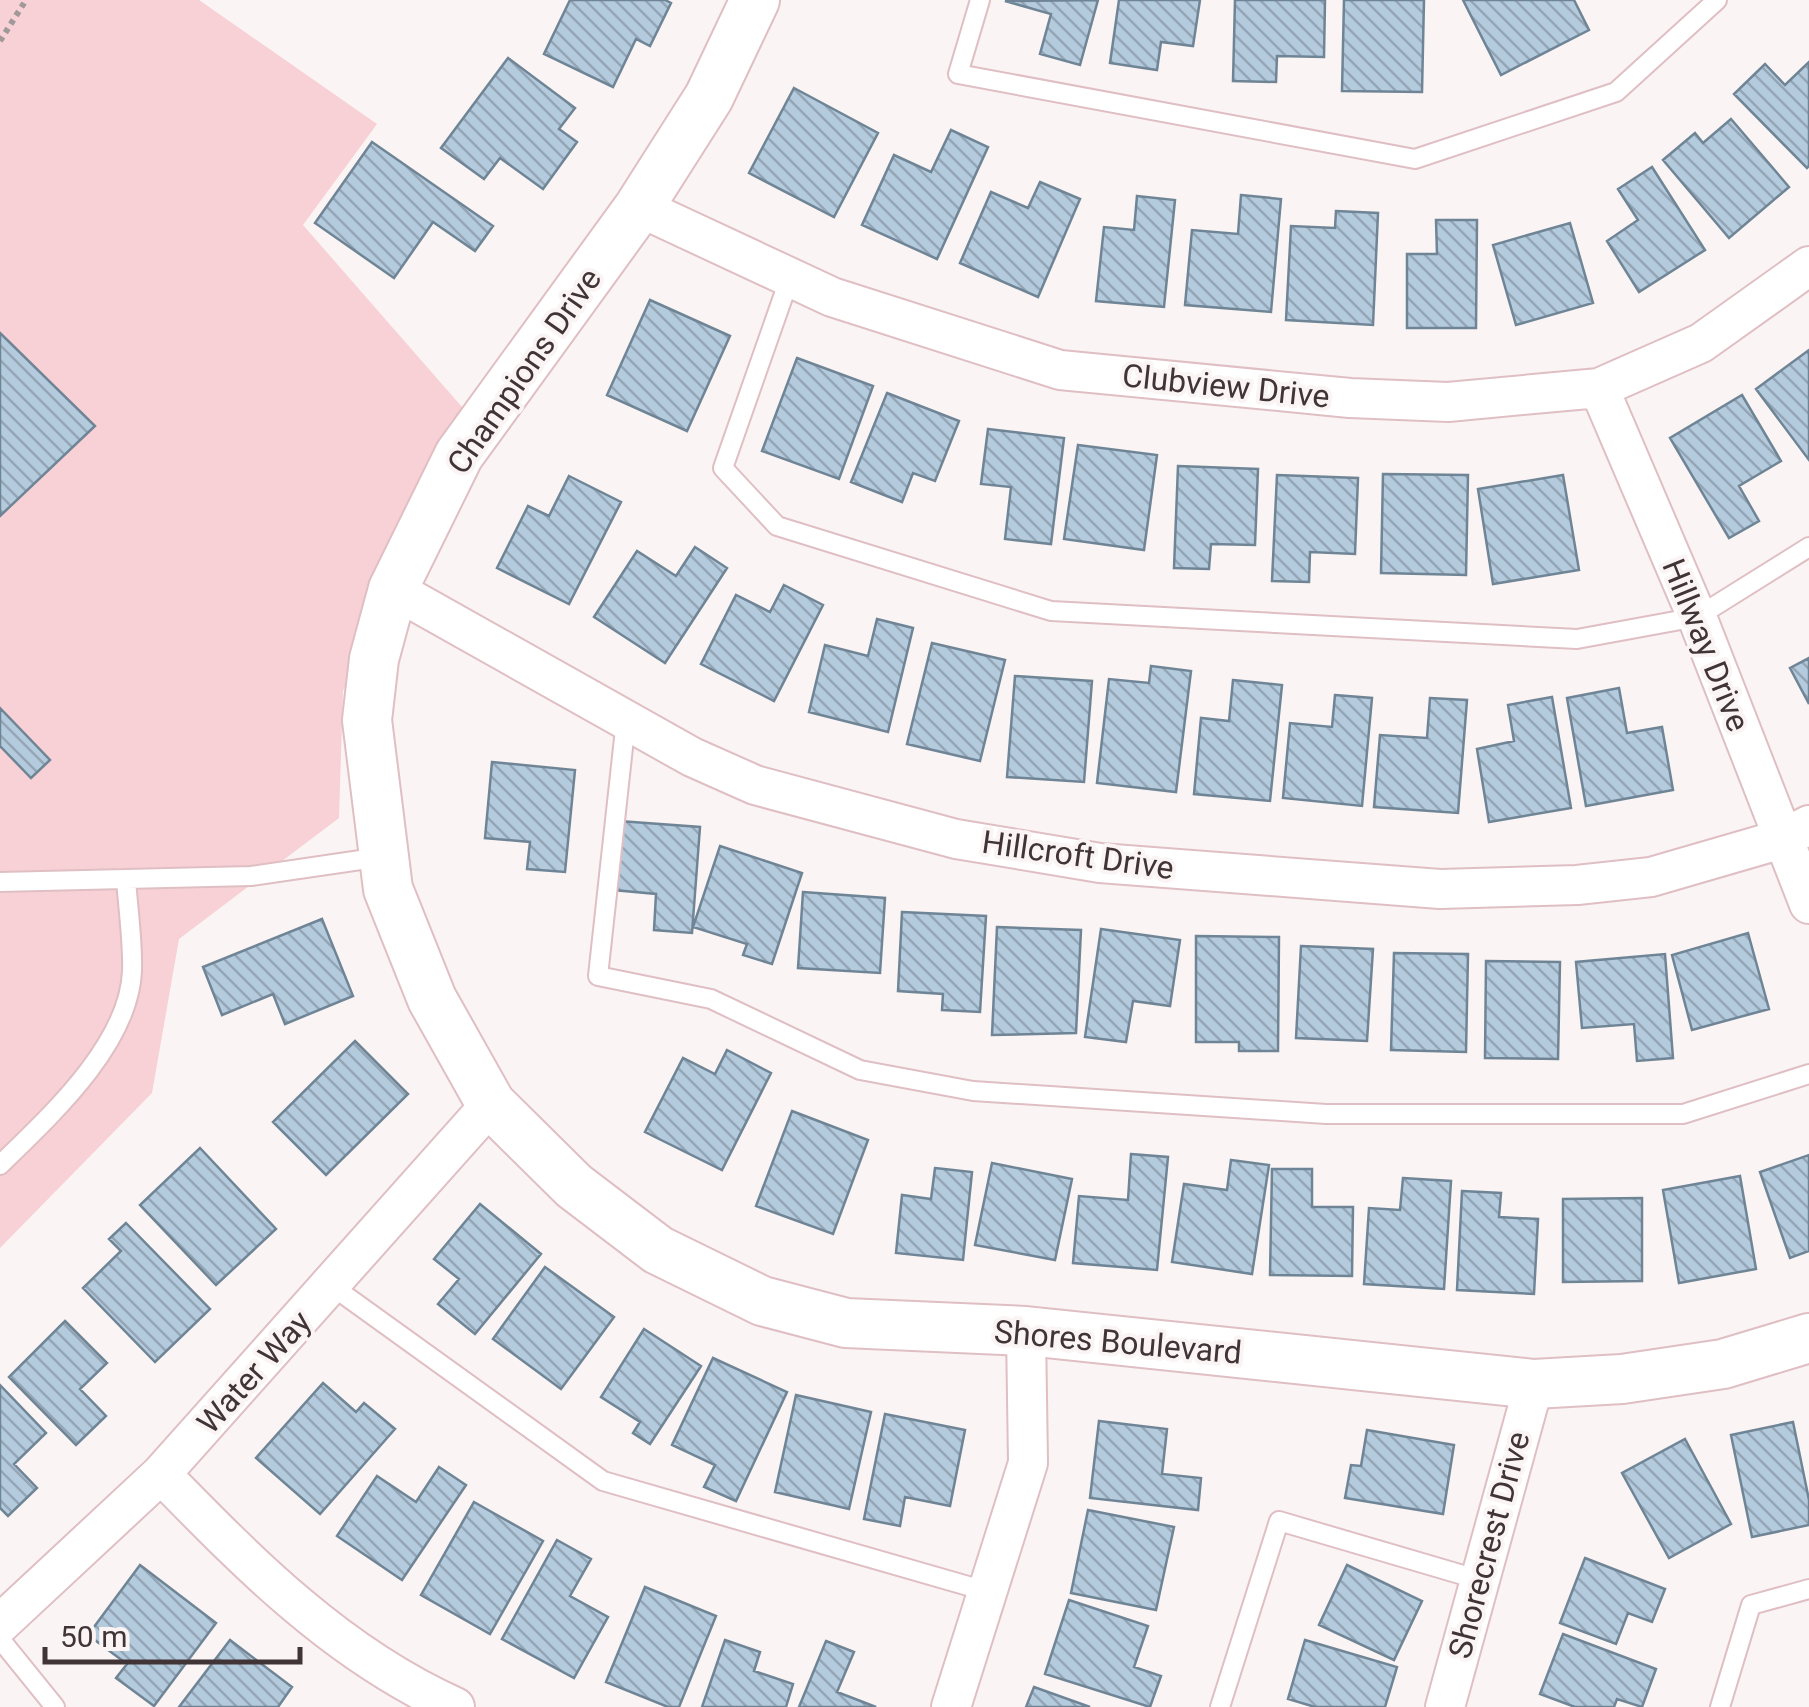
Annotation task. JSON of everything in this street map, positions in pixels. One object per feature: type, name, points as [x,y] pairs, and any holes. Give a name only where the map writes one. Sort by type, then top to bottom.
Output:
[{"type":"street","name":"Champions Drive","points":[[491,1104],[432,999],[388,889],[381,857],[368,720],[374,659],[393,590],[459,455],[639,206],[710,97],[755,0]]},
{"type":"street","name":"Clubview Drive","points":[[639,206],[790,277],[922,328],[1060,370],[1350,398],[1448,402],[1600,388],[1702,343],[1809,266]]},
{"type":"street","name":"Hillway Drive","points":[[1600,388],[1697,617],[1796,832],[1809,904]]},
{"type":"street","name":"Hillcroft Drive","points":[[393,590],[626,720],[755,784],[956,839],[1100,863],[1440,889],[1577,886],[1651,877],[1796,832]]},
{"type":"street","name":"Water Way","points":[[0,1624],[161,1474],[491,1104]]},
{"type":"street","name":"Shores Boulevard","points":[[491,1104],[574,1186],[658,1250],[762,1301],[846,1323],[1026,1332],[1534,1384],[1622,1379],[1723,1364],[1809,1338]]},
{"type":"street","points":[[951,1707],[1028,1463],[1026,1332]]},
{"type":"street","name":"Shorecrest Drive","points":[[1445,1707],[1534,1384]]},
{"type":"street","points":[[161,1474],[294,1606],[414,1688],[455,1707]]},
{"type":"lane","points":[[980,0],[958,74],[1415,158],[1616,92],[1717,0]]},
{"type":"lane","points":[[790,277],[723,468],[776,526],[1051,612],[1577,639],[1697,617],[1809,547]]},
{"type":"lane","points":[[626,720],[598,976],[711,999],[860,1070],[973,1092],[1326,1114],[1684,1114],[1809,1074]]},
{"type":"lane","points":[[0,882],[252,876],[381,857]]},
{"type":"lane","points":[[0,1165],[71,1093],[112,1036],[132,975],[126,879]]},
{"type":"lane","points":[[332,1286],[603,1481],[988,1592]]},
{"type":"lane","points":[[1220,1707],[1279,1521],[1480,1580]]},
{"type":"lane","points":[[1720,1707],[1751,1605],[1809,1589]]},
{"type":"lane","points":[[0,1639],[55,1707]]},
{"type":"path","points":[[0,41],[26,0]]},
{"type":"shaded area","points":[[0,0],[199,0],[377,124],[303,225],[462,407],[393,589],[343,691],[339,818],[179,939],[152,1093],[0,1248]]},
{"type":"building","points":[[570,0],[671,3],[650,46],[636,39],[613,87],[544,54]]},
{"type":"building","points":[[1098,0],[1080,65],[1040,54],[1051,14],[1005,1]]},
{"type":"building","points":[[1119,0],[1200,0],[1193,46],[1161,42],[1157,70],[1110,63]]},
{"type":"building","points":[[1235,0],[1325,0],[1324,57],[1277,56],[1276,82],[1233,81]]},
{"type":"building","points":[[1344,0],[1424,0],[1422,92],[1342,91]]},
{"type":"building","points":[[1463,0],[1574,0],[1589,30],[1501,75]]},
{"type":"building","points":[[508,58],[575,108],[559,129],[577,142],[543,189],[500,158],[484,179],[441,148]]},
{"type":"building","points":[[1809,62],[1807,168],[1734,94],[1765,64],[1785,85]]},
{"type":"building","points":[[794,88],[878,133],[834,217],[749,173]]},
{"type":"building","points":[[1731,119],[1789,187],[1729,238],[1663,160],[1695,133],[1703,143]]},
{"type":"building","points":[[951,130],[988,147],[937,259],[862,225],[894,155],[931,172]]},
{"type":"building","points":[[372,142],[493,226],[475,251],[433,222],[394,278],[315,223]]},
{"type":"building","points":[[1652,167],[1705,250],[1639,292],[1607,241],[1638,220],[1618,189]]},
{"type":"building","points":[[1040,182],[1080,199],[1038,297],[960,263],[991,192],[1028,208]]},
{"type":"building","points":[[1241,195],[1281,199],[1271,312],[1185,305],[1192,230],[1238,234]]},
{"type":"building","points":[[1137,196],[1175,200],[1164,307],[1096,301],[1104,227],[1134,230]]},
{"type":"building","points":[[1336,211],[1378,213],[1373,325],[1286,320],[1291,226],[1335,228]]},
{"type":"building","points":[[1436,220],[1477,220],[1476,328],[1407,328],[1407,254],[1437,254]]},
{"type":"building","points":[[1570,223],[1593,303],[1516,325],[1493,245]]},
{"type":"building","points":[[650,300],[730,336],[687,431],[607,395]]},
{"type":"building","points":[[0,333],[95,426],[0,516]]},
{"type":"building","points":[[1809,350],[1809,460],[1756,389]]},
{"type":"building","points":[[797,358],[873,386],[839,479],[762,451]]},
{"type":"building","points":[[887,393],[959,421],[935,481],[913,473],[902,502],[851,482]]},
{"type":"building","points":[[1742,395],[1781,461],[1739,486],[1759,521],[1729,538],[1670,438]]},
{"type":"building","points":[[988,429],[1064,438],[1051,544],[1005,539],[1011,487],[981,484]]},
{"type":"building","points":[[1078,445],[1157,455],[1144,550],[1064,539]]},
{"type":"building","points":[[1178,466],[1258,469],[1255,545],[1211,544],[1209,569],[1174,568]]},
{"type":"building","points":[[1383,474],[1468,475],[1466,575],[1381,573]]},
{"type":"building","points":[[1277,475],[1358,478],[1355,554],[1310,552],[1309,582],[1272,581]]},
{"type":"building","points":[[1563,475],[1579,570],[1493,584],[1478,489]]},
{"type":"building","points":[[569,476],[621,502],[569,604],[497,568],[528,506],[549,516]]},
{"type":"building","points":[[695,547],[727,568],[665,663],[594,617],[637,551],[676,576]]},
{"type":"building","points":[[784,585],[823,605],[774,701],[701,664],[736,595],[770,612]]},
{"type":"building","points":[[877,619],[913,628],[888,732],[809,712],[825,645],[868,656]]},
{"type":"building","points":[[932,643],[1005,660],[980,761],[907,744]]},
{"type":"building","points":[[1809,658],[1809,704],[1790,668]]},
{"type":"building","points":[[1151,666],[1191,671],[1176,792],[1097,783],[1109,679],[1149,683]]},
{"type":"building","points":[[1015,676],[1092,681],[1084,782],[1007,777]]},
{"type":"building","points":[[1233,680],[1282,685],[1270,801],[1194,794],[1201,718],[1229,721]]},
{"type":"building","points":[[1619,688],[1627,733],[1662,727],[1673,790],[1586,806],[1567,698]]},
{"type":"building","points":[[1335,695],[1372,698],[1362,806],[1283,798],[1290,723],[1332,727]]},
{"type":"building","points":[[1552,697],[1571,808],[1489,822],[1477,749],[1514,741],[1508,705]]},
{"type":"building","points":[[1430,698],[1467,700],[1458,813],[1374,807],[1380,735],[1427,738]]},
{"type":"building","points":[[0,708],[50,760],[31,778],[0,746]]},
{"type":"building","points":[[492,762],[575,770],[565,872],[527,869],[530,842],[485,838]]},
{"type":"building","points":[[619,821],[700,827],[692,933],[654,930],[656,894],[614,890]]},
{"type":"building","points":[[720,846],[802,873],[772,964],[743,955],[747,944],[693,927]]},
{"type":"building","points":[[803,892],[885,898],[880,973],[798,968]]},
{"type":"building","points":[[902,912],[986,916],[980,1012],[942,1010],[943,994],[898,991]]},
{"type":"building","points":[[322,919],[353,996],[285,1024],[273,994],[222,1015],[203,967]]},
{"type":"building","points":[[997,927],[1081,930],[1076,1033],[992,1035]]},
{"type":"building","points":[[1101,929],[1180,940],[1170,1006],[1133,1001],[1126,1042],[1085,1037]]},
{"type":"building","points":[[1748,933],[1769,1009],[1692,1030],[1672,955]]},
{"type":"building","points":[[1196,936],[1279,937],[1278,1051],[1239,1051],[1239,1042],[1196,1042]]},
{"type":"building","points":[[1301,946],[1373,949],[1367,1041],[1296,1038]]},
{"type":"building","points":[[1394,953],[1468,954],[1466,1052],[1391,1050]]},
{"type":"building","points":[[1665,954],[1673,1058],[1637,1061],[1634,1024],[1582,1028],[1576,962]]},
{"type":"building","points":[[1486,961],[1560,962],[1558,1059],[1485,1058]]},
{"type":"building","points":[[355,1041],[408,1094],[326,1175],[273,1122]]},
{"type":"building","points":[[727,1050],[771,1073],[722,1170],[645,1132],[683,1058],[715,1074]]},
{"type":"building","points":[[792,1111],[868,1140],[833,1234],[756,1206]]},
{"type":"building","points":[[200,1148],[276,1229],[216,1285],[140,1205]]},
{"type":"building","points":[[1131,1154],[1168,1157],[1157,1270],[1073,1263],[1079,1196],[1128,1200]]},
{"type":"building","points":[[1809,1155],[1809,1251],[1790,1258],[1760,1172]]},
{"type":"building","points":[[1231,1160],[1269,1165],[1252,1274],[1172,1262],[1184,1184],[1227,1190]]},
{"type":"building","points":[[992,1163],[1072,1179],[1055,1260],[975,1245]]},
{"type":"building","points":[[935,1168],[972,1172],[963,1260],[896,1253],[902,1195],[931,1199]]},
{"type":"building","points":[[1272,1169],[1312,1169],[1312,1207],[1353,1207],[1352,1276],[1270,1275]]},
{"type":"building","points":[[1740,1176],[1756,1269],[1679,1283],[1663,1190]]},
{"type":"building","points":[[1403,1178],[1451,1181],[1444,1289],[1364,1284],[1369,1208],[1400,1210]]},
{"type":"building","points":[[1462,1191],[1501,1193],[1499,1217],[1538,1219],[1534,1294],[1457,1290]]},
{"type":"building","points":[[1642,1198],[1642,1281],[1563,1282],[1563,1199]]},
{"type":"building","points":[[480,1204],[541,1254],[475,1334],[438,1304],[459,1279],[434,1259]]},
{"type":"building","points":[[126,1223],[210,1309],[155,1362],[83,1288],[121,1251],[109,1239]]},
{"type":"building","points":[[545,1267],[614,1317],[561,1389],[493,1339]]},
{"type":"building","points":[[65,1321],[107,1363],[80,1389],[106,1416],[76,1445],[9,1377]]},
{"type":"building","points":[[644,1329],[701,1366],[650,1444],[633,1433],[640,1422],[601,1397]]},
{"type":"building","points":[[713,1358],[787,1392],[736,1501],[704,1487],[715,1465],[672,1445]]},
{"type":"building","points":[[323,1383],[356,1412],[364,1403],[395,1429],[320,1514],[256,1458]]},
{"type":"building","points":[[0,1385],[46,1433],[14,1464],[37,1488],[8,1516],[0,1508]]},
{"type":"building","points":[[796,1395],[871,1412],[849,1509],[775,1492]]},
{"type":"building","points":[[885,1414],[965,1430],[950,1506],[905,1497],[900,1526],[864,1519]]},
{"type":"building","points":[[1099,1421],[1167,1429],[1162,1474],[1201,1478],[1198,1510],[1090,1498]]},
{"type":"building","points":[[1793,1422],[1809,1500],[1809,1525],[1752,1537],[1731,1435]]},
{"type":"building","points":[[1367,1430],[1454,1445],[1443,1514],[1345,1498],[1351,1465],[1361,1466]]},
{"type":"building","points":[[1685,1439],[1731,1524],[1669,1558],[1622,1473]]},
{"type":"building","points":[[439,1467],[466,1485],[402,1580],[337,1536],[377,1476],[416,1502]]},
{"type":"building","points":[[474,1502],[543,1541],[490,1634],[421,1595]]},
{"type":"building","points":[[1088,1510],[1174,1527],[1156,1610],[1071,1593]]},
{"type":"building","points":[[557,1540],[591,1559],[570,1596],[608,1617],[574,1678],[502,1639]]},
{"type":"building","points":[[1585,1558],[1665,1589],[1652,1622],[1628,1613],[1616,1644],[1560,1623]]},
{"type":"building","points":[[140,1565],[216,1623],[154,1706],[116,1678],[127,1664],[88,1635]]},
{"type":"building","points":[[1347,1565],[1422,1601],[1394,1660],[1319,1625]]},
{"type":"building","points":[[645,1587],[716,1616],[679,1707],[668,1707],[606,1682]]},
{"type":"building","points":[[1069,1600],[1148,1626],[1134,1667],[1161,1676],[1150,1707],[1045,1674]]},
{"type":"building","points":[[1563,1634],[1656,1669],[1642,1707],[1617,1699],[1614,1707],[1575,1707],[1540,1694]]},
{"type":"building","points":[[230,1640],[292,1687],[278,1707],[179,1707]]},
{"type":"building","points":[[725,1640],[760,1652],[754,1671],[793,1684],[786,1707],[702,1707]]},
{"type":"building","points":[[1305,1640],[1397,1667],[1385,1707],[1315,1707],[1288,1699]]},
{"type":"building","points":[[826,1641],[854,1652],[837,1692],[876,1707],[799,1707]]},
{"type":"building","points":[[1034,1687],[1090,1707],[1026,1707]]}]
